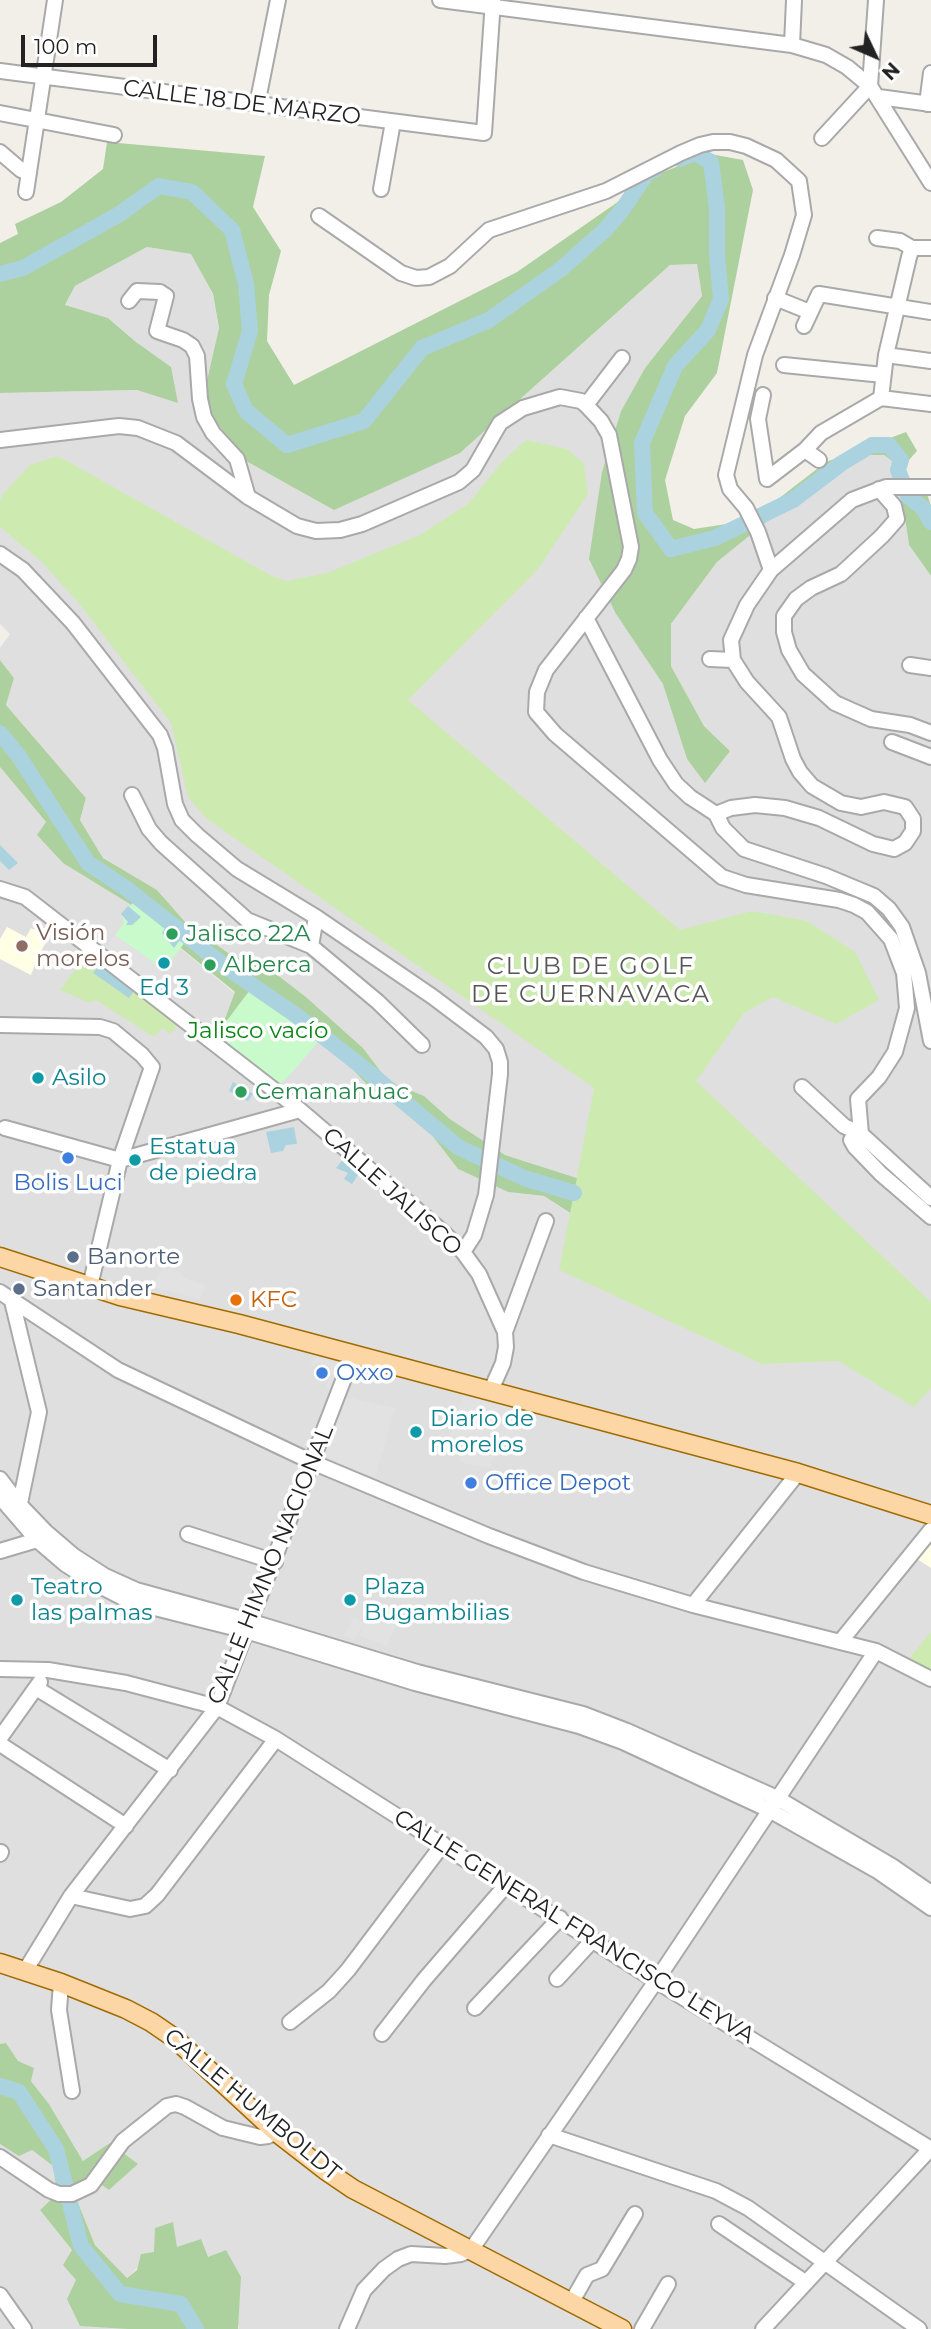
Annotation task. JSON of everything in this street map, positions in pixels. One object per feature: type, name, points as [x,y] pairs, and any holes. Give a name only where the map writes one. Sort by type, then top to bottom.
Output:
[{"type":"main road","points":[[0,1257],[120,1296],[491,1390],[798,1473],[931,1515]]},
{"type":"main road","name":"CALLE HUMBOLDT","points":[[0,1964],[61,1983],[151,2022],[182,2045],[276,2132],[354,2189],[622,2329]]},
{"type":"street","points":[[26,192],[55,0]]},
{"type":"street","points":[[257,105],[278,0]]},
{"type":"street","points":[[440,0],[492,4],[792,45],[826,55],[847,67],[874,91],[926,165],[931,183]]},
{"type":"street","points":[[792,45],[794,0]]},
{"type":"street","points":[[822,138],[874,91],[876,0]]},
{"type":"street","name":"CALLE 18 DE MARZO","points":[[0,71],[484,133],[492,4]]},
{"type":"street","points":[[874,91],[929,104],[931,73]]},
{"type":"street","points":[[0,113],[114,135]]},
{"type":"street","points":[[381,189],[393,122]]},
{"type":"street","points":[[319,216],[401,273],[416,278],[429,277],[450,266],[489,230],[606,191],[700,145],[730,142],[746,146],[776,160],[799,181],[804,215],[755,355],[726,475],[730,489],[746,508],[758,532],[771,570]]},
{"type":"street","points":[[0,152],[21,170],[29,173]]},
{"type":"street","points":[[877,238],[900,241],[910,253]]},
{"type":"street","points":[[910,253],[931,248]]},
{"type":"street","points":[[881,398],[886,355],[910,253]]},
{"type":"street","points":[[129,301],[137,291],[160,292],[166,296],[158,331],[192,346],[197,356],[204,417],[213,433],[237,459],[248,497]]},
{"type":"street","points":[[775,298],[807,319],[818,293],[931,312]]},
{"type":"street","points":[[886,355],[931,361]]},
{"type":"street","points":[[586,405],[622,358]]},
{"type":"street","points":[[784,365],[883,375]]},
{"type":"street","points":[[763,395],[758,419],[767,479],[821,433],[881,398],[931,404]]},
{"type":"street","points":[[0,440],[119,426],[138,428],[176,443],[248,497],[296,526],[316,531],[340,530],[362,524],[459,482],[472,470],[500,423],[523,408],[560,397],[586,405],[601,421],[609,435],[631,547],[624,570],[545,670],[537,692],[536,712],[555,734],[722,877],[746,886],[839,900],[854,905],[867,912],[891,939],[904,974],[906,1007],[903,1029],[895,1052],[879,1077],[858,1100],[858,1140],[881,1174],[931,1217]]},
{"type":"street","points":[[804,450],[820,460]]},
{"type":"street","points":[[716,814],[731,808],[755,805],[785,808],[819,818],[873,844],[894,849],[905,843],[913,831],[913,819],[905,807],[884,802],[860,807],[841,803],[812,786],[793,759],[779,718],[747,682],[733,660],[732,640],[736,626],[758,586],[771,570],[852,500],[886,487],[929,488]]},
{"type":"street","points":[[886,487],[897,519],[841,573],[796,599],[784,616],[783,632],[789,650],[803,674],[835,703],[871,719],[910,725],[931,733]]},
{"type":"street","points":[[0,554],[23,570],[73,623],[160,735],[165,748],[175,804],[182,820],[197,835],[237,869],[316,917],[433,997],[486,1038],[496,1049],[500,1074],[486,1195],[474,1235],[463,1252]]},
{"type":"street","points":[[586,618],[660,760],[676,784],[716,814],[735,842],[744,849],[826,876],[874,896],[889,909],[902,927],[918,973],[931,1041]]},
{"type":"street","points":[[710,659],[733,660]]},
{"type":"street","points":[[911,665],[931,668]]},
{"type":"street","points":[[892,742],[931,757]]},
{"type":"street","points":[[132,795],[149,829],[161,843],[247,920],[311,946],[379,1002],[422,1045]]},
{"type":"street","name":"CALLE JALISCO","points":[[0,889],[25,897],[300,1110],[463,1252],[479,1274],[505,1332],[503,1363],[491,1390]]},
{"type":"street","points":[[311,946],[316,917]]},
{"type":"street","points":[[0,1025],[100,1027],[113,1031],[152,1067],[121,1160],[90,1286]]},
{"type":"street","points":[[802,1087],[858,1140],[931,1198]]},
{"type":"street","points":[[2,1127],[121,1160],[300,1110]]},
{"type":"street","points":[[505,1332],[546,1221]]},
{"type":"street","points":[[6,1297],[118,1370],[312,1462],[489,1536],[584,1572],[693,1605],[876,1651],[931,1679]]},
{"type":"street","points":[[6,1297],[39,1412],[18,1511]]},
{"type":"street","name":"CALLE HIMNO NACIONAL","points":[[25,1971],[71,1896],[217,1707],[353,1354]]},
{"type":"street","points":[[693,1605],[798,1473]]},
{"type":"street","points":[[0,1479],[18,1511]]},
{"type":"street","points":[[0,1497],[18,1511],[65,1564],[131,1602],[248,1626],[415,1683],[581,1720],[623,1742],[773,1804],[892,1866],[931,1893]]},
{"type":"street","points":[[840,1642],[931,1530]]},
{"type":"street","points":[[188,1534],[275,1562]]},
{"type":"street","points":[[0,1551],[41,1536]]},
{"type":"street","points":[[347,2329],[364,2290],[398,2259],[411,2254],[461,2255],[471,2250],[656,1981],[876,1651]]},
{"type":"street","name":"CALLE GENERAL FRANCISCO LEYVA","points":[[0,1670],[48,1670],[126,1683],[217,1707],[276,1739],[656,1981],[931,2148]]},
{"type":"street","points":[[0,1738],[48,1670]]},
{"type":"street","points":[[36,1688],[170,1770]]},
{"type":"street","points":[[71,1896],[130,1909],[145,1906],[157,1895],[276,1739]]},
{"type":"street","points":[[0,1744],[126,1826]]},
{"type":"street","points":[[773,1804],[931,1908]]},
{"type":"street","points":[[289,2022],[329,1991],[348,1970],[443,1844]]},
{"type":"street","points":[[382,2034],[424,1980],[507,1884]]},
{"type":"street","points":[[475,2008],[560,1918]]},
{"type":"street","points":[[557,1979],[593,1940]]},
{"type":"street","points":[[61,1983],[59,2010],[72,2091]]},
{"type":"street","points":[[0,2157],[50,2190],[59,2194],[72,2194],[91,2185],[123,2141],[167,2106],[176,2104],[223,2128],[260,2137],[276,2132]]},
{"type":"street","points":[[549,2135],[716,2191],[748,2208],[919,2329]]},
{"type":"street","points":[[763,2329],[931,2148]]},
{"type":"street","points":[[571,2302],[587,2275],[602,2269],[635,2214]]},
{"type":"street","points":[[719,2224],[805,2282]]},
{"type":"street","points":[[642,2329],[668,2284]]},
{"type":"street","points":[[0,2295],[24,2329]]},
{"type":"shaded area","points":[[147,247],[192,254],[213,295],[219,329],[205,389],[246,461],[282,481],[460,453],[670,265],[697,264],[702,296],[645,368],[621,411],[602,472],[616,614],[664,684],[687,759],[730,751],[704,726],[671,666],[671,624],[717,562],[774,516],[866,455],[884,455],[892,461],[909,545],[931,576],[931,2329],[238,2329],[208,2258],[177,2247],[172,2223],[154,2252],[127,2278],[95,2245],[76,2198],[96,2181],[109,2190],[137,2164],[83,2161],[49,2104],[6,2044],[0,2044],[0,767],[46,822],[180,948],[298,1045],[325,1040],[372,1090],[421,1121],[458,1169],[508,1192],[544,1196],[569,1213],[577,1178],[505,1155],[450,1119],[424,1096],[388,1081],[363,1048],[306,997],[258,960],[234,957],[187,924],[157,890],[103,858],[80,820],[86,798],[6,705],[14,678],[0,660],[0,648],[10,634],[0,624],[0,393],[138,390],[178,402],[136,342],[108,318],[65,306],[75,286]]},
{"type":"shaded area","name":"Visión morelos","points":[[7,927],[26,937],[31,928],[41,934],[44,928],[51,933],[40,953],[48,958],[41,969],[35,965],[31,975],[0,959],[0,939]]},
{"type":"shaded area","points":[[115,935],[164,970],[151,987],[103,951]]},
{"type":"shaded area","points":[[164,1264],[182,1273],[181,1276],[206,1286],[200,1299],[152,1287]]},
{"type":"shaded area","points":[[314,1356],[339,1364],[331,1389],[326,1387],[330,1375],[326,1367],[319,1363],[310,1367]]},
{"type":"shaded area","points":[[465,1389],[528,1405],[512,1455],[503,1452],[493,1458],[490,1468],[459,1462],[462,1450],[455,1439],[449,1438]]},
{"type":"shaded area","points":[[341,1396],[395,1408],[374,1483],[317,1458]]},
{"type":"shaded area","points":[[931,1537],[931,1568],[914,1557]]},
{"type":"shaded area","points":[[379,1604],[400,1617],[387,1646],[359,1635]]},
{"type":"shaded area","points":[[354,1617],[365,1624],[354,1640],[344,1635]]},
{"type":"shaded area","points":[[0,2144],[32,2150],[53,2166],[57,2194],[40,2210],[128,2329],[0,2329]]},
{"type":"green space","points":[[107,142],[265,156],[253,207],[281,251],[269,295],[267,341],[294,385],[517,272],[658,174],[710,154],[743,160],[753,190],[717,373],[685,416],[665,480],[673,520],[694,529],[733,523],[756,516],[826,462],[906,432],[917,451],[902,468],[927,494],[931,506],[931,576],[909,545],[892,461],[884,455],[866,455],[774,516],[717,562],[671,624],[671,666],[704,726],[730,751],[705,783],[687,759],[663,684],[616,614],[589,559],[602,472],[621,411],[645,368],[702,296],[697,264],[670,265],[460,453],[334,510],[246,461],[214,419],[205,389],[219,328],[213,294],[191,254],[147,247],[75,286],[65,305],[108,318],[171,367],[178,403],[137,390],[0,393],[0,243],[18,234],[15,224],[61,202],[103,169]]},
{"type":"green space","points":[[526,440],[567,449],[584,464],[588,494],[538,569],[408,700],[680,930],[752,911],[807,921],[855,952],[879,1000],[836,1024],[773,997],[744,1013],[696,1081],[931,1302],[931,1388],[914,1407],[838,1361],[762,1364],[559,1270],[594,1088],[207,819],[188,797],[171,723],[78,602],[40,560],[0,527],[0,502],[3,494],[30,465],[58,456],[272,576],[287,581],[327,573],[420,535],[469,503],[501,463]]},
{"type":"green space","points":[[0,660],[14,678],[6,705],[86,798],[80,820],[103,858],[157,890],[187,924],[234,957],[258,960],[306,997],[363,1048],[388,1081],[424,1096],[450,1119],[505,1155],[577,1178],[570,1213],[544,1196],[508,1192],[458,1169],[421,1121],[372,1090],[325,1040],[298,1045],[278,1067],[222,1027],[235,992],[171,940],[143,912],[63,863],[37,835],[46,822],[0,767]]},
{"type":"green space","points":[[136,899],[188,938],[164,970],[115,935],[124,923],[122,916]]},
{"type":"green space","points":[[87,954],[182,1020],[170,1034],[162,1028],[154,1037],[96,1000],[90,1003],[60,990]]},
{"type":"green space","name":"Jalisco vacío","points":[[253,986],[319,1041],[277,1086],[216,1035]]},
{"type":"green space","points":[[931,1632],[931,1673],[908,1660]]},
{"type":"green space","points":[[6,2043],[18,2061],[34,2068],[31,2081],[49,2104],[83,2161],[110,2143],[138,2164],[109,2190],[96,2181],[76,2198],[95,2245],[127,2278],[137,2270],[141,2254],[154,2252],[155,2228],[173,2222],[177,2247],[201,2239],[208,2257],[226,2250],[241,2277],[238,2329],[80,2326],[67,2299],[76,2280],[63,2265],[72,2250],[40,2210],[57,2194],[53,2166],[32,2150],[19,2156],[0,2144],[0,2044]]},
{"type":"water","points":[[0,845],[18,863],[9,870],[0,861]]},
{"type":"water","points":[[128,906],[141,917],[132,925],[126,925],[128,922],[121,914]]},
{"type":"water","name":"Jalisco 22A","points":[[168,923],[183,936],[174,948],[162,933]]},
{"type":"water","points":[[101,963],[136,988],[129,998],[93,973]]},
{"type":"water","name":"Cemanahuac","points":[[233,1082],[253,1094],[248,1101],[229,1091]]},
{"type":"water","points":[[294,1127],[297,1144],[286,1145],[283,1151],[271,1153],[266,1132]]},
{"type":"water","points":[[345,1157],[362,1169],[352,1184],[344,1179],[348,1173],[336,1168]]},
{"type":"waterway","points":[[679,159],[695,153],[711,162],[717,208],[721,299],[708,330],[675,366],[642,443],[645,513],[671,549],[715,538],[793,500],[842,463],[872,445],[889,445],[901,460],[898,470],[908,496],[923,508],[931,522]]},
{"type":"waterway","points":[[0,274],[23,268],[118,215],[159,186],[192,192],[232,230],[246,284],[250,331],[234,384],[246,411],[287,445],[364,421],[422,348],[489,320],[561,269],[606,229],[647,173],[656,169]]},
{"type":"waterway","points":[[0,733],[18,755],[88,863],[127,889],[226,967],[297,1016],[458,1147],[524,1178],[574,1193]]},
{"type":"waterway","points":[[0,2086],[19,2092],[56,2149],[81,2246],[120,2294],[181,2304],[196,2329]]},
{"type":"place","name":"Jalisco 22A","points":[[172,934]]},
{"type":"place","name":"Visión morelos","points":[[22,946]]},
{"type":"place","name":"Ed 3","points":[[164,963]]},
{"type":"place","name":"Alberca","points":[[210,965]]},
{"type":"place","name":"Asilo","points":[[38,1078]]},
{"type":"place","name":"Cemanahuac","points":[[241,1092]]},
{"type":"place","name":"Bolis Luci","points":[[68,1158]]},
{"type":"place","name":"Estatua de piedra","points":[[135,1160]]},
{"type":"place","name":"Banorte","points":[[73,1257]]},
{"type":"place","name":"Santander","points":[[19,1289]]},
{"type":"place","name":"KFC","points":[[236,1300]]},
{"type":"place","name":"Oxxo","points":[[322,1373]]},
{"type":"place","name":"Diario de morelos","points":[[416,1432]]},
{"type":"place","name":"Office Depot","points":[[471,1483]]},
{"type":"place","name":"Teatro las palmas","points":[[17,1600]]},
{"type":"place","name":"Plaza Bugambilias","points":[[350,1600]]},
{"type":"district","name":"CLUB DE GOLF DE CUERNAVACA","points":[[591,981]]}]
